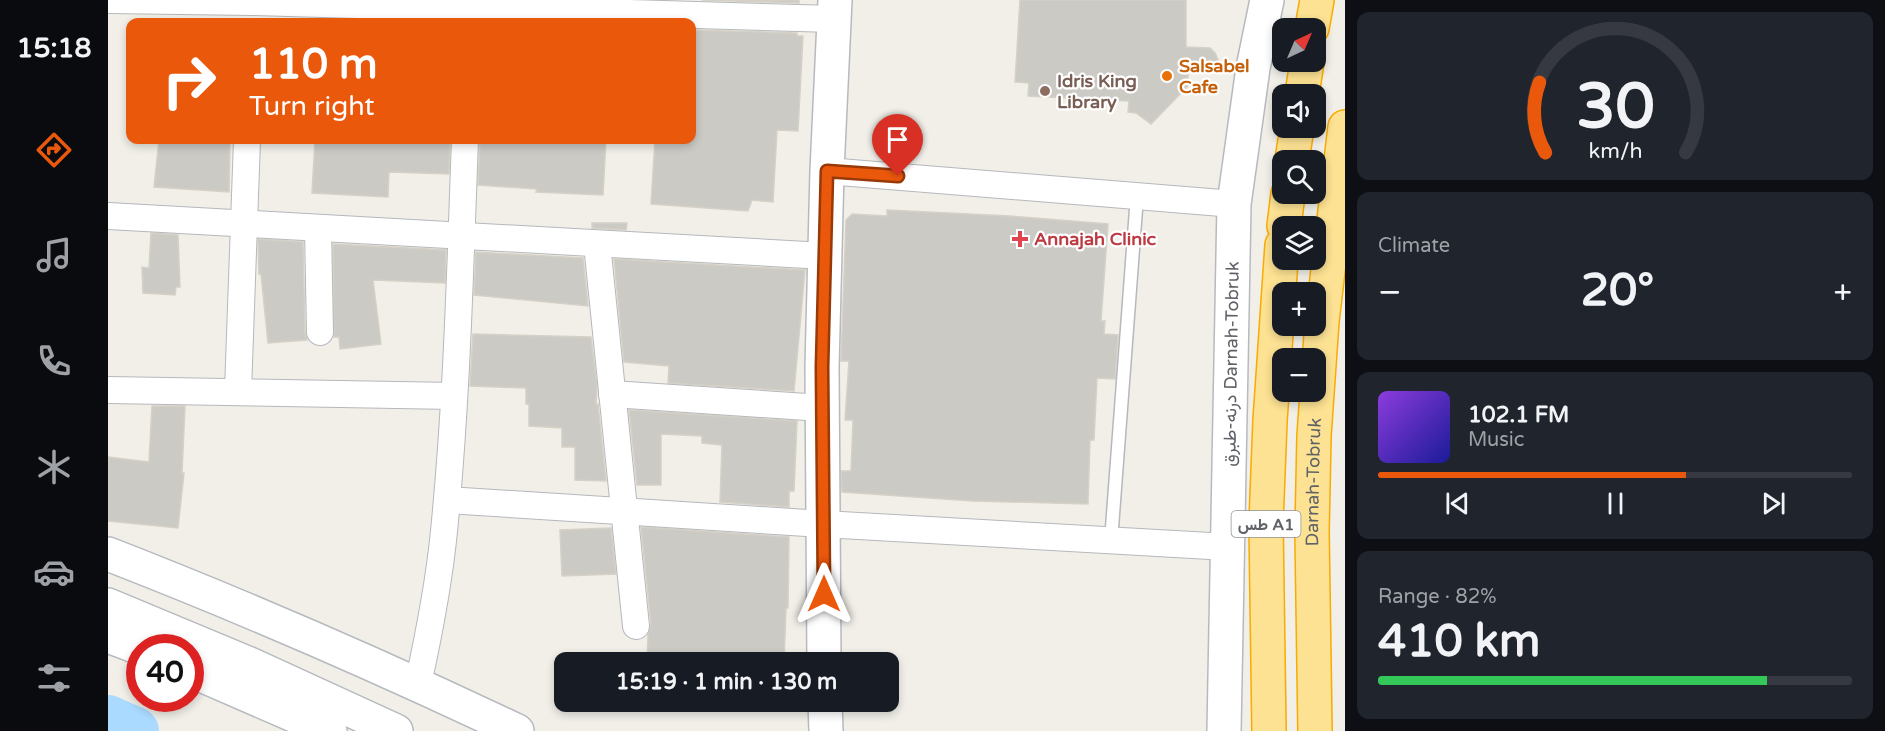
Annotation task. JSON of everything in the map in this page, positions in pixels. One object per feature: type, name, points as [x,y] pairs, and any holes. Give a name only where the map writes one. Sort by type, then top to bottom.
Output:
[{"type":"highway","points":[[1314,18],[1317,0]]},
{"type":"highway","name":"Darnah-Tobruk","points":[[1315,731],[1312,532],[1314,436],[1322,321],[1345,127]]},
{"type":"highway","name":"طس A1","points":[[1269,731],[1266,524],[1280,270]]},
{"type":"street","points":[[108,0],[252,12],[835,9],[827,171],[822,408],[824,652]]},
{"type":"street","name":"درنه-طبرق Darnah-Tobruk","points":[[1224,731],[1234,204],[1253,68],[1267,0]]},
{"type":"street","points":[[238,391],[247,144]]},
{"type":"street","points":[[418,684],[434,610],[447,500],[465,144]]},
{"type":"street","points":[[827,171],[1234,204]]},
{"type":"street","points":[[108,216],[825,256]]},
{"type":"street","points":[[318,229],[320,332]]},
{"type":"street","points":[[597,244],[636,626]]},
{"type":"street","points":[[108,390],[454,396]]},
{"type":"street","points":[[612,394],[822,408]]},
{"type":"street","points":[[447,500],[823,525],[1228,547]]},
{"type":"street","points":[[108,554],[198,589],[418,684],[516,731]]},
{"type":"street","points":[[108,604],[252,665],[396,731]]},
{"type":"street","points":[[108,636],[126,643]]},
{"type":"street","points":[[204,676],[330,731]]},
{"type":"lane","points":[[1111,541],[1137,196]]},
{"type":"building","points":[[702,0],[799,0],[799,3]]},
{"type":"building","points":[[1020,0],[1186,0],[1186,47],[1210,48],[1219,62],[1217,69],[1211,73],[1188,73],[1188,86],[1151,124],[1136,113],[1128,112],[1129,101],[1028,96],[1029,83],[1015,82]]},
{"type":"building","points":[[696,30],[797,33],[797,36],[803,36],[798,131],[777,130],[773,202],[752,200],[748,211],[651,204],[655,144],[696,144]]},
{"type":"building","points":[[159,144],[230,144],[229,192],[154,187]]},
{"type":"building","points":[[315,144],[450,144],[449,174],[389,172],[388,197],[312,193]]},
{"type":"building","points":[[480,144],[606,144],[603,195],[536,192],[537,189],[478,185]]},
{"type":"building","points":[[887,210],[1108,224],[1101,321],[1105,321],[1104,334],[1118,335],[1115,379],[1097,378],[1094,440],[1090,440],[1088,504],[973,501],[842,492],[841,471],[851,471],[853,420],[845,420],[849,361],[841,361],[846,220],[852,214],[887,216]]},
{"type":"building","points":[[592,223],[627,223],[626,230],[592,228]]},
{"type":"building","points":[[151,233],[178,235],[180,287],[176,287],[175,295],[143,293],[142,267],[149,268]]},
{"type":"building","points":[[258,239],[303,242],[307,340],[268,343],[261,274],[259,274]]},
{"type":"building","points":[[333,244],[446,250],[445,283],[373,280],[381,344],[340,349],[339,337],[334,337]]},
{"type":"building","points":[[476,252],[583,258],[588,306],[474,295]]},
{"type":"building","points":[[614,259],[805,270],[794,391],[668,383],[669,366],[624,362]]},
{"type":"building","points":[[473,334],[591,337],[597,387],[596,404],[598,404],[606,481],[575,480],[575,447],[562,447],[562,428],[529,426],[526,388],[470,386]]},
{"type":"building","points":[[152,406],[185,406],[182,473],[184,473],[178,528],[108,521],[108,457],[149,462]]},
{"type":"building","points":[[629,410],[797,421],[794,491],[789,491],[789,507],[720,502],[722,445],[702,443],[702,436],[661,434],[661,485],[637,485]]},
{"type":"building","points":[[641,527],[789,537],[788,608],[786,608],[784,652],[647,652],[651,624]]},
{"type":"building","points":[[611,528],[616,574],[562,576],[560,530]]},
{"type":"waterway","points":[[108,719],[135,731]]},
{"type":"place","name":"Salsabel Cafe","points":[[1167,76]]},
{"type":"place","name":"Idris King Library","points":[[1045,91]]},
{"type":"place","name":"Annajah Clinic","points":[[1020,239]]},
{"type":"route","points":[[824,594],[822,367],[827,171],[898,176]]}]
